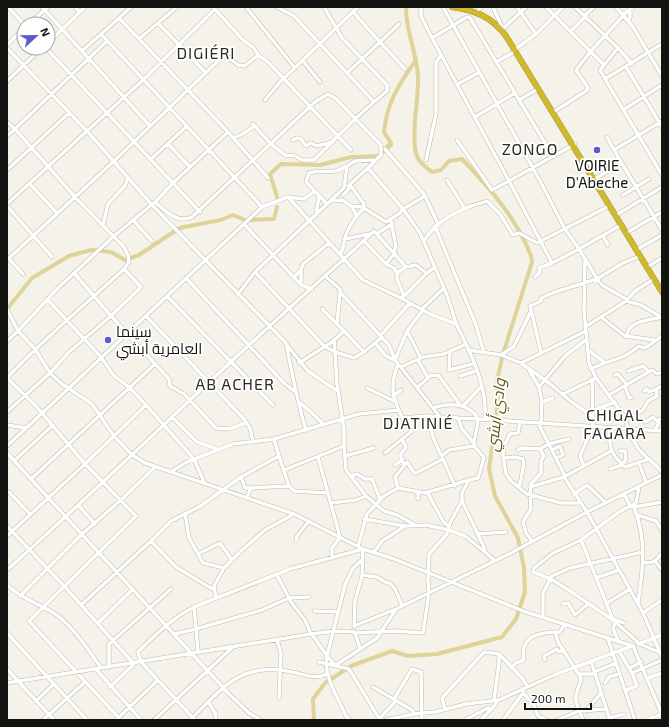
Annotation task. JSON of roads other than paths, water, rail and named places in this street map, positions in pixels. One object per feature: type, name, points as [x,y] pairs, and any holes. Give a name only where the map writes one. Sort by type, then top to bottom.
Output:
[{"type":"highway","points":[[452,7],[478,10],[500,28],[516,49]]},
{"type":"highway","points":[[468,7],[488,14],[503,28],[555,111],[610,205],[618,214],[654,279],[661,285]]},
{"type":"highway","points":[[534,78],[538,89],[574,144]]},
{"type":"highway","points":[[583,159],[596,178],[621,225],[661,285],[662,292]]},
{"type":"street","points":[[8,7],[16,16]]},
{"type":"street","points":[[75,7],[80,12]]},
{"type":"street","points":[[56,35],[85,7]]},
{"type":"street","points":[[82,51],[131,7]]},
{"type":"street","points":[[139,39],[176,7]]},
{"type":"street","points":[[246,7],[295,68]]},
{"type":"street","points":[[277,7],[294,16],[374,102]]},
{"type":"street","points":[[233,138],[243,134],[253,127],[253,124],[271,144],[285,155],[294,156],[308,161],[314,160],[355,119],[386,91],[387,86],[336,29],[324,7]]},
{"type":"street","points":[[265,100],[295,68],[358,7]]},
{"type":"street","points":[[421,7],[421,16],[432,38],[458,84],[552,263]]},
{"type":"street","points":[[443,7],[478,73],[533,168],[565,229],[585,259],[591,273],[602,285],[626,300],[641,305],[646,310],[662,317]]},
{"type":"street","points":[[493,7],[503,28],[526,7]]},
{"type":"street","points":[[517,7],[536,34]]},
{"type":"street","points":[[546,7],[604,65]]},
{"type":"street","points":[[496,62],[536,34],[563,7]]},
{"type":"street","points":[[575,7],[605,35],[632,64]]},
{"type":"street","points":[[571,31],[594,7]]},
{"type":"street","points":[[616,7],[633,27],[662,76]]},
{"type":"street","points":[[37,16],[45,8],[62,29],[150,126]]},
{"type":"street","points":[[52,257],[7,205],[142,80],[214,8],[243,40],[254,48],[258,55],[263,57],[351,150]]},
{"type":"street","points":[[555,111],[588,89],[576,70],[590,51],[631,8]]},
{"type":"street","points":[[628,21],[631,8]]},
{"type":"street","points":[[353,12],[405,69]]},
{"type":"street","points":[[119,18],[228,132],[268,178]]},
{"type":"street","points":[[432,38],[452,25],[470,18],[553,156]]},
{"type":"street","points":[[158,23],[205,72]]},
{"type":"street","points":[[347,73],[399,24]]},
{"type":"street","points":[[101,34],[142,80],[210,149],[262,207]]},
{"type":"street","points":[[16,36],[7,46],[50,94],[87,131],[152,205],[286,343],[299,363],[316,378],[339,392]]},
{"type":"street","points":[[7,136],[15,130],[50,94],[90,59],[107,41]]},
{"type":"street","points":[[605,79],[632,64],[662,44]]},
{"type":"street","points":[[618,48],[600,70],[662,176]]},
{"type":"street","points":[[23,274],[7,258],[114,162],[188,91],[205,72],[223,57],[228,58],[238,65],[244,66],[258,55]]},
{"type":"street","points":[[426,160],[436,114],[436,62],[441,55]]},
{"type":"street","points":[[7,81],[34,56]]},
{"type":"street","points":[[54,56],[200,212]]},
{"type":"street","points":[[303,61],[320,82]]},
{"type":"street","points":[[626,67],[643,96],[661,122],[662,127]]},
{"type":"street","points":[[458,84],[478,73]]},
{"type":"street","points":[[623,110],[662,85]]},
{"type":"street","points":[[519,100],[538,89]]},
{"type":"street","points":[[475,117],[515,93]]},
{"type":"street","points":[[155,202],[172,216],[187,220],[200,212],[310,108],[322,97],[328,94],[335,98],[367,129],[381,145],[382,152],[376,160],[255,272],[238,294]]},
{"type":"street","points":[[7,170],[69,113]]},
{"type":"street","points":[[7,122],[75,197],[114,236],[128,255],[129,264],[67,322],[35,349],[7,378],[42,413],[85,464],[104,481],[136,518],[30,620],[30,624],[76,671],[117,719],[158,680]]},
{"type":"street","points":[[614,150],[661,122]]},
{"type":"street","points":[[151,159],[187,126]]},
{"type":"street","points":[[7,341],[18,331],[47,298],[114,236],[152,205],[173,183],[228,132]]},
{"type":"street","points":[[607,137],[662,230]]},
{"type":"street","points":[[294,140],[297,138],[301,139],[306,146],[311,143],[318,146],[334,141]]},
{"type":"street","points":[[456,140],[492,190],[574,144]]},
{"type":"street","points":[[168,144],[190,167]]},
{"type":"street","points":[[386,149],[425,196],[476,325],[484,353]]},
{"type":"street","points":[[356,217],[351,206],[342,200],[329,203],[319,196],[306,182],[310,173],[315,171],[333,172],[355,161],[376,160]]},
{"type":"street","points":[[596,178],[622,163]]},
{"type":"street","points":[[342,200],[347,166]]},
{"type":"street","points":[[368,168],[403,209],[424,241],[482,386],[487,419]]},
{"type":"street","points":[[103,225],[108,204],[125,186],[128,177]]},
{"type":"street","points":[[623,195],[649,179]]},
{"type":"street","points":[[448,180],[465,209]]},
{"type":"street","points":[[29,183],[57,213]]},
{"type":"street","points":[[343,195],[348,190],[350,185]]},
{"type":"street","points":[[350,185],[364,204],[364,208]]},
{"type":"street","points":[[618,214],[662,187]]},
{"type":"street","points":[[7,446],[262,207],[288,197],[304,199],[315,191]]},
{"type":"street","points":[[316,216],[319,196]]},
{"type":"street","points":[[378,233],[392,222],[403,209],[425,196]]},
{"type":"street","points":[[288,197],[363,280],[402,297],[423,310],[456,324]]},
{"type":"street","points":[[424,241],[429,232],[437,225],[470,206],[476,206],[487,201],[500,214],[513,235],[519,233],[537,243],[610,205]]},
{"type":"street","points":[[351,206],[364,208],[386,222],[392,222]]},
{"type":"street","points":[[340,254],[344,249],[346,234],[356,217],[364,208]]},
{"type":"street","points":[[628,232],[662,212]]},
{"type":"street","points":[[133,220],[152,241]]},
{"type":"street","points":[[386,264],[395,252],[396,247],[392,222]]},
{"type":"street","points":[[244,224],[301,285],[312,289]]},
{"type":"street","points":[[535,276],[540,272],[540,268],[579,249],[621,225]]},
{"type":"street","points":[[7,570],[79,506],[189,400],[288,308],[312,289],[374,230],[395,252],[406,267]]},
{"type":"street","points":[[345,240],[370,234]]},
{"type":"street","points":[[638,250],[662,235]]},
{"type":"street","points":[[603,236],[608,245]]},
{"type":"street","points":[[364,241],[386,264],[394,268],[397,273],[397,279],[402,297]]},
{"type":"street","points":[[301,285],[301,270],[303,264],[329,243]]},
{"type":"street","points":[[542,352],[530,305],[541,301],[541,298],[555,292],[597,279],[621,264],[640,256]]},
{"type":"street","points":[[649,266],[662,258]]},
{"type":"street","points":[[584,466],[580,456],[593,426],[592,414],[594,379],[587,349],[585,259]]},
{"type":"street","points":[[397,273],[406,267],[416,265],[426,273]]},
{"type":"street","points":[[402,297],[412,291],[413,285],[435,267]]},
{"type":"street","points":[[7,412],[50,373],[69,352],[141,288],[124,269]]},
{"type":"street","points":[[294,277],[301,270]]},
{"type":"street","points":[[255,272],[324,346],[335,352],[354,358],[375,343],[410,303]]},
{"type":"street","points":[[74,273],[127,334],[169,379],[170,386],[184,394],[216,428],[229,429],[246,423]]},
{"type":"street","points":[[325,276],[340,289],[340,292],[389,345],[399,366],[418,387],[440,417]]},
{"type":"street","points":[[186,278],[284,383],[294,391],[300,403],[306,430]]},
{"type":"street","points":[[521,363],[586,329],[654,279]]},
{"type":"street","points":[[395,360],[407,331],[423,310],[444,288]]},
{"type":"street","points":[[337,324],[340,292]]},
{"type":"street","points":[[167,296],[230,363],[273,405]]},
{"type":"street","points":[[47,298],[67,322],[101,357],[114,376],[129,387],[194,459],[204,482]]},
{"type":"street","points":[[7,309],[18,331],[35,349],[50,373],[69,389],[90,402],[114,436],[132,454],[155,467],[204,482],[294,514],[362,549],[374,552],[526,612],[633,646],[648,678],[662,714],[646,720]]},
{"type":"street","points":[[322,309],[364,352]]},
{"type":"street","points":[[501,355],[514,346],[531,311]]},
{"type":"street","points":[[146,316],[246,423],[250,428],[253,442]]},
{"type":"street","points":[[601,317],[627,336],[654,340]]},
{"type":"street","points":[[627,336],[627,330],[631,326],[662,317]]},
{"type":"street","points":[[299,363],[334,340],[344,331]]},
{"type":"street","points":[[407,331],[428,378]]},
{"type":"street","points":[[591,369],[604,362],[630,355],[639,346],[644,348],[647,347],[654,340],[662,336]]},
{"type":"street","points":[[539,387],[565,356],[587,339]]},
{"type":"street","points":[[334,340],[345,439],[345,468],[366,496],[384,512],[397,515],[418,526]]},
{"type":"street","points":[[286,343],[291,373],[294,378],[294,391]]},
{"type":"street","points":[[375,343],[386,356],[395,360]]},
{"type":"street","points":[[415,435],[402,418],[394,401],[395,371],[399,366],[450,351],[466,344]]},
{"type":"street","points":[[587,349],[604,362]]},
{"type":"street","points":[[468,350],[501,355],[521,363],[573,403],[592,414]]},
{"type":"street","points":[[450,351],[449,370],[473,364]]},
{"type":"street","points":[[31,479],[155,364]]},
{"type":"street","points":[[628,371],[642,366],[649,372]]},
{"type":"street","points":[[528,368],[539,387],[542,402],[540,424],[548,444],[579,503],[587,512],[638,603],[656,639],[662,657]]},
{"type":"street","points":[[609,395],[652,370],[657,374],[662,372]]},
{"type":"street","points":[[460,376],[476,371]]},
{"type":"street","points":[[615,375],[618,374],[626,385],[628,398],[632,397]]},
{"type":"street","points":[[418,387],[431,375],[439,376],[462,406]]},
{"type":"street","points":[[563,394],[594,379]]},
{"type":"street","points":[[336,665],[374,640],[396,610],[402,605],[532,541],[662,474],[639,450],[626,420],[615,402],[594,379]]},
{"type":"street","points":[[462,406],[482,386]]},
{"type":"street","points":[[644,391],[647,389],[649,392],[662,386]]},
{"type":"street","points":[[367,388],[394,401]]},
{"type":"street","points":[[626,420],[643,410],[648,401],[657,396],[656,389]]},
{"type":"street","points":[[393,396],[401,390]]},
{"type":"street","points":[[542,402],[553,398]]},
{"type":"street","points":[[592,414],[615,402]]},
{"type":"street","points":[[300,403],[324,425]]},
{"type":"street","points":[[433,408],[448,404],[462,406],[475,413],[478,419],[478,430],[473,444]]},
{"type":"street","points":[[7,536],[146,405]]},
{"type":"street","points":[[172,472],[194,459],[233,444],[274,439],[359,414],[399,410]]},
{"type":"street","points":[[402,418],[428,416],[662,431]]},
{"type":"street","points":[[428,416],[433,437],[455,486]]},
{"type":"street","points":[[172,417],[198,442],[218,449]]},
{"type":"street","points":[[645,422],[653,417],[659,423],[654,430]]},
{"type":"street","points":[[358,546],[364,519],[374,504],[398,488],[418,493],[427,492],[455,486],[478,478],[484,458],[479,449],[473,444],[462,429],[458,418]]},
{"type":"street","points":[[657,421],[662,418]]},
{"type":"street","points":[[520,422],[518,433],[510,434],[504,446],[506,474],[511,481],[530,495],[561,503],[579,503]]},
{"type":"street","points":[[7,425],[26,428]]},
{"type":"street","points":[[14,461],[53,425]]},
{"type":"street","points":[[609,428],[609,446],[622,465]]},
{"type":"street","points":[[385,453],[412,430]]},
{"type":"street","points":[[274,439],[290,486],[294,491],[328,494]]},
{"type":"street","points":[[398,488],[395,477],[403,462],[400,454],[406,448],[402,439]]},
{"type":"street","points":[[518,450],[521,448],[540,449],[548,444],[569,439]]},
{"type":"street","points":[[395,465],[407,462],[414,473],[416,473],[458,448],[473,444]]},
{"type":"street","points":[[284,470],[344,446]]},
{"type":"street","points":[[552,450],[560,446],[563,455],[556,458]]},
{"type":"street","points":[[345,456],[374,448]]},
{"type":"street","points":[[532,541],[523,526],[523,522],[531,509],[530,487],[541,473],[541,461],[544,456],[540,449]]},
{"type":"street","points":[[530,487],[565,477],[611,450]]},
{"type":"street","points":[[620,452],[625,451],[626,456],[622,465]]},
{"type":"street","points":[[7,453],[224,688],[249,713],[261,720]]},
{"type":"street","points":[[81,604],[116,571],[151,542],[166,525],[185,513],[199,507],[241,477],[279,456]]},
{"type":"street","points":[[574,458],[580,456]]},
{"type":"street","points":[[318,457],[340,537]]},
{"type":"street","points":[[504,458],[516,457],[523,460],[523,477],[519,486]]},
{"type":"street","points":[[610,469],[622,465],[625,467],[649,459]]},
{"type":"street","points":[[639,463],[646,482]]},
{"type":"street","points":[[20,596],[82,534],[121,500],[155,467]]},
{"type":"street","points":[[351,476],[357,474],[365,479],[372,479],[380,499]]},
{"type":"street","points":[[241,477],[245,488],[290,486]]},
{"type":"street","points":[[7,683],[76,671],[134,664],[192,652],[335,631],[355,633],[382,631],[423,633],[429,592],[428,573],[430,554],[446,536],[462,501],[462,493],[470,480]]},
{"type":"street","points":[[574,494],[587,485],[606,503]]},
{"type":"street","points":[[633,507],[638,500],[639,486]]},
{"type":"street","points":[[246,497],[251,488]]},
{"type":"street","points":[[9,492],[30,514]]},
{"type":"street","points":[[427,492],[443,521],[449,528]]},
{"type":"street","points":[[418,493],[418,499]]},
{"type":"street","points":[[624,494],[637,515],[643,539],[643,562],[638,603]]},
{"type":"street","points":[[330,502],[356,500],[366,496]]},
{"type":"street","points":[[462,501],[485,552]]},
{"type":"street","points":[[662,502],[633,507],[619,512],[597,530],[581,540],[556,551],[534,568],[533,572],[550,579],[614,621],[640,644],[662,657]]},
{"type":"street","points":[[79,506],[94,524]]},
{"type":"street","points":[[185,513],[189,538],[204,564],[224,568]]},
{"type":"street","points":[[216,598],[214,586],[224,568],[265,530],[294,514]]},
{"type":"street","points":[[637,515],[656,521],[662,530]]},
{"type":"street","points":[[364,519],[405,526],[426,525],[449,528],[465,536],[494,560]]},
{"type":"street","points":[[296,540],[309,521]]},
{"type":"street","points":[[7,526],[81,604],[134,664]]},
{"type":"street","points":[[374,552],[382,541],[405,526]]},
{"type":"street","points":[[478,534],[506,532]]},
{"type":"street","points":[[332,558],[332,548],[340,537]]},
{"type":"street","points":[[581,540],[614,621],[612,628],[618,641]]},
{"type":"street","points":[[151,542],[176,567],[214,590]]},
{"type":"street","points":[[198,554],[220,543],[224,545],[232,560]]},
{"type":"street","points":[[327,674],[313,677],[280,670],[262,669],[245,673],[224,688],[193,719],[140,662],[138,652],[166,625],[194,607],[290,569],[362,549]]},
{"type":"street","points":[[360,648],[354,626],[355,601],[362,575],[362,549]]},
{"type":"street","points":[[543,617],[543,593],[552,576],[560,571],[590,563],[643,552]]},
{"type":"street","points":[[643,562],[650,563],[655,561],[661,554]]},
{"type":"street","points":[[350,720],[346,716],[327,674],[326,664],[329,645],[335,631],[337,612],[351,572],[362,560]]},
{"type":"street","points":[[655,561],[662,570]]},
{"type":"street","points":[[596,578],[619,570]]},
{"type":"street","points":[[277,574],[295,610],[304,618],[311,634],[327,656],[336,665]]},
{"type":"street","points":[[362,575],[377,577],[387,583],[390,582],[402,605]]},
{"type":"street","points":[[7,585],[20,596],[55,614],[79,638],[101,668]]},
{"type":"street","points":[[98,623],[133,589]]},
{"type":"street","points":[[109,667],[109,644],[171,589]]},
{"type":"street","points":[[607,603],[630,589]]},
{"type":"street","points":[[175,634],[262,610],[289,598],[309,597]]},
{"type":"street","points":[[643,613],[662,600]]},
{"type":"street","points":[[563,604],[568,603],[575,615],[588,604]]},
{"type":"street","points":[[194,607],[198,652]]},
{"type":"street","points":[[354,626],[396,610]]},
{"type":"street","points":[[314,611],[337,612]]},
{"type":"street","points":[[662,619],[662,628]]},
{"type":"street","points":[[614,621],[624,623]]},
{"type":"street","points":[[511,668],[524,660],[523,650],[526,642],[533,636],[540,632],[561,631],[564,625]]},
{"type":"street","points":[[556,632],[558,642],[581,681],[576,689],[575,697],[583,720]]},
{"type":"street","points":[[386,720],[495,700],[574,667],[656,639],[662,634]]},
{"type":"street","points":[[8,636],[87,720]]},
{"type":"street","points":[[608,639],[635,720]]},
{"type":"street","points":[[656,639],[662,642]]},
{"type":"street","points":[[277,640],[281,653],[279,698]]},
{"type":"street","points":[[154,720],[207,669],[234,646]]},
{"type":"street","points":[[545,660],[544,656],[557,649],[559,652],[564,650]]},
{"type":"street","points":[[619,651],[630,668],[637,686],[626,690]]},
{"type":"street","points":[[445,709],[442,698],[483,653],[499,654],[522,678],[525,687],[523,693],[503,720]]},
{"type":"street","points":[[481,720],[491,710],[495,700],[500,663],[499,654]]},
{"type":"street","points":[[632,673],[662,657]]},
{"type":"street","points":[[591,661],[610,719],[624,714]]},
{"type":"street","points":[[319,662],[349,669],[379,719],[395,700],[412,669],[417,669],[421,672],[422,720]]},
{"type":"street","points":[[630,668],[641,662]]},
{"type":"street","points":[[578,674],[595,673],[616,663]]},
{"type":"street","points":[[110,687],[134,664]]},
{"type":"street","points":[[7,669],[54,720]]},
{"type":"street","points":[[96,669],[110,687],[141,720]]},
{"type":"street","points":[[648,678],[662,673]]},
{"type":"street","points":[[605,683],[609,677],[619,674]]},
{"type":"street","points":[[44,720],[85,682]]},
{"type":"street","points":[[36,701],[54,684]]},
{"type":"street","points":[[373,687],[412,710],[414,714]]},
{"type":"street","points":[[523,693],[534,704],[538,716],[547,720]]},
{"type":"street","points":[[586,711],[601,693]]},
{"type":"street","points":[[209,703],[215,712],[216,720]]},
{"type":"street","points":[[465,720],[488,708],[491,710]]},
{"type":"street","points":[[558,720],[579,712],[607,709]]},
{"type":"waterway","name":"وادي أبشي","points":[[314,720],[313,699],[325,683],[351,666],[392,651],[408,656],[437,654],[502,637],[516,619],[525,592],[524,568],[518,538],[495,496],[489,469],[498,402],[497,381],[503,354],[532,262],[531,256],[510,216],[492,192],[462,159],[449,161],[441,170],[432,172],[418,159],[414,139],[418,77],[416,59],[407,24],[406,7]]},
{"type":"waterway","points":[[388,146],[391,143],[384,132],[388,111],[399,85],[416,60]]},
{"type":"waterway","points":[[278,200],[270,174],[281,164],[320,165],[351,157],[378,156],[391,145]]},
{"type":"waterway","points":[[250,220],[274,219],[277,207]]},
{"type":"waterway","points":[[178,229],[221,220],[233,215],[245,220]]},
{"type":"waterway","points":[[7,309],[32,278],[69,256],[91,250],[111,252],[125,260],[139,255],[175,231]]},
{"type":"place","name":"VOIRIE D'Abeche","points":[[597,150]]},
{"type":"place","name":"سينما العامرية أبشي","points":[[108,340]]},
{"type":"district","name":"DIGIÉRI","points":[[206,52]]},
{"type":"district","name":"ZONGO","points":[[530,148]]},
{"type":"district","name":"AB ACHER","points":[[235,383]]},
{"type":"district","name":"DJATINIÉ","points":[[418,422]]},
{"type":"district","name":"CHIGAL FAGARA","points":[[615,423]]}]
